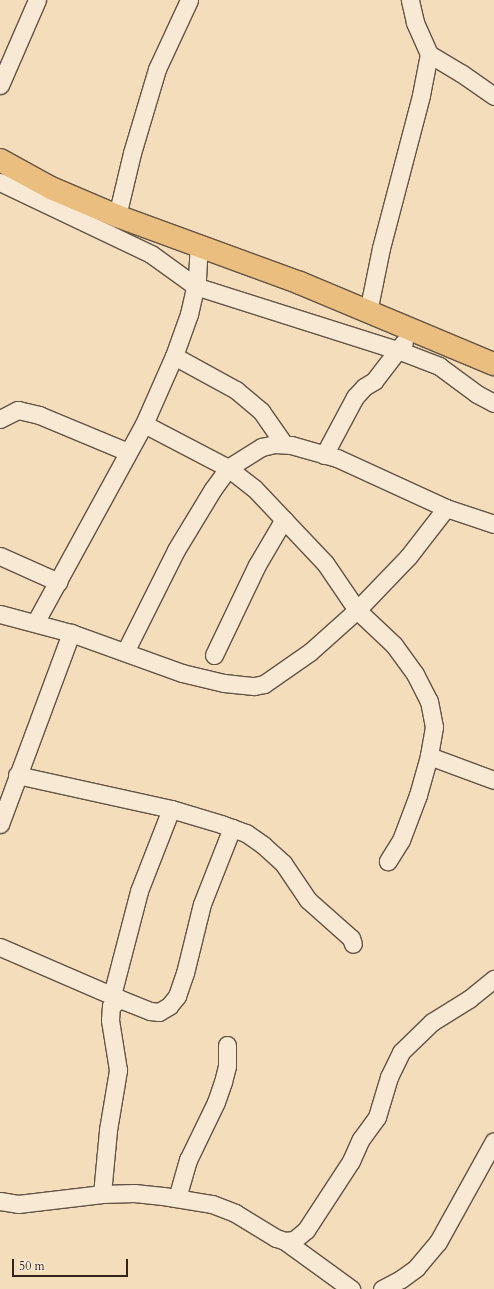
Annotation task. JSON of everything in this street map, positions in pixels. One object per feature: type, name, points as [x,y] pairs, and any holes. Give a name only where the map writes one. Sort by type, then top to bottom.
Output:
[{"type":"main road","points":[[0,160],[43,193],[117,216],[300,283],[494,364]]},
{"type":"street","points":[[0,85],[38,0]]},
{"type":"street","points":[[117,216],[132,152],[157,69],[189,0]]},
{"type":"street","points":[[368,312],[380,248],[421,95],[428,54],[425,41],[415,22],[410,0]]},
{"type":"street","points":[[428,54],[461,73],[494,96]]},
{"type":"street","points":[[0,182],[43,193],[151,254],[195,286],[398,350],[439,366],[477,394],[494,403]]},
{"type":"street","points":[[35,623],[144,424],[174,356],[189,314],[195,286],[199,245]]},
{"type":"street","points":[[324,455],[355,397],[360,391],[374,381],[412,330]]},
{"type":"street","points":[[174,356],[236,390],[262,411],[284,444]]},
{"type":"street","points":[[0,419],[18,410],[39,415],[128,452]]},
{"type":"street","points":[[144,424],[228,468],[254,488],[325,563],[357,610],[394,645],[415,674],[429,702],[434,727],[429,756],[418,795],[404,832],[388,861]]},
{"type":"street","points":[[125,652],[192,520],[228,468],[262,447],[275,444],[284,444],[337,458],[446,508],[494,524]]},
{"type":"street","points":[[0,614],[71,633],[182,673],[224,683],[254,686],[264,684],[310,652],[357,610],[408,557],[446,508]]},
{"type":"street","points":[[214,655],[256,565],[284,519]]},
{"type":"street","points":[[0,556],[58,582]]},
{"type":"street","points":[[0,824],[71,633]]},
{"type":"street","points":[[429,756],[494,780]]},
{"type":"street","points":[[17,775],[171,808],[246,833],[263,845],[283,863],[308,900],[351,938],[353,944]]},
{"type":"street","points":[[102,1194],[108,1130],[118,1070],[110,1020],[111,1006],[116,997],[139,891],[171,808]]},
{"type":"street","points":[[0,946],[116,997],[150,1011],[159,1012],[169,1006],[177,996],[185,973],[202,904],[232,828]]},
{"type":"street","points":[[285,1241],[294,1240],[306,1230],[351,1161],[361,1139],[377,1117],[389,1077],[401,1052],[432,1022],[469,999],[494,979]]},
{"type":"street","points":[[178,1198],[188,1160],[216,1102],[223,1082],[227,1066],[227,1045]]},
{"type":"street","points":[[382,1289],[401,1279],[416,1268],[438,1242],[489,1166],[494,1141]]},
{"type":"street","points":[[0,1201],[18,1204],[102,1194],[134,1193],[212,1204],[235,1212],[276,1238],[285,1241],[351,1289]]}]
